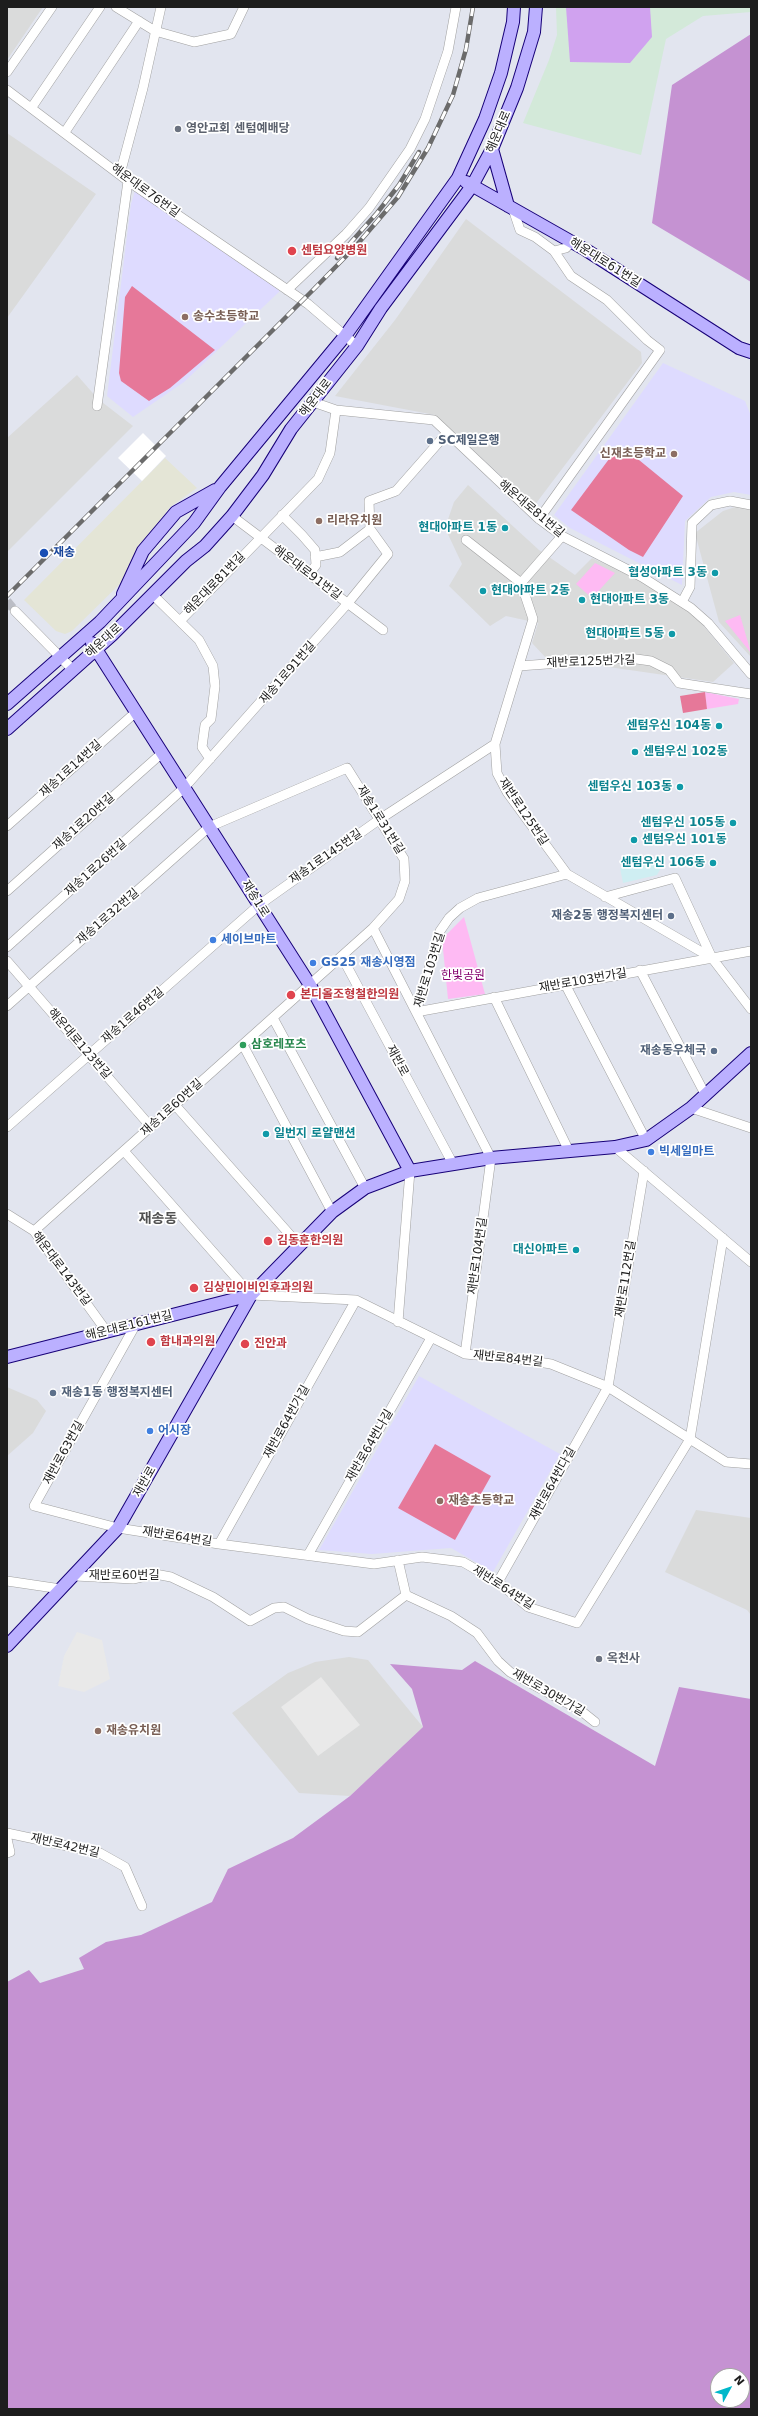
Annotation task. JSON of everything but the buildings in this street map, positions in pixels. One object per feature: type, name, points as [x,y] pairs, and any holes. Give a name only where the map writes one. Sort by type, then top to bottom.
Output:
[{"type":"main road","name":"해운대로","points":[[7,704],[120,603],[194,523],[220,487],[345,336],[458,178],[485,119],[501,73],[513,22],[514,7]]},
{"type":"main road","name":"해운대로","points":[[7,729],[153,595],[186,561],[205,546],[232,516],[263,475],[291,429],[357,346],[381,308],[472,186],[492,149],[517,88],[534,32],[536,7]]},
{"type":"main road","points":[[492,149],[511,208]]},
{"type":"main road","name":"해운대로61번길","points":[[458,178],[511,208],[739,348],[751,352]]},
{"type":"main road","points":[[120,603],[143,551],[176,512],[220,487]]},
{"type":"main road","name":"재송1로","points":[[85,635],[95,648],[310,985],[410,1171]]},
{"type":"main road","name":"재반로","points":[[7,1646],[75,1576],[118,1528],[251,1295],[332,1212],[365,1188],[410,1171],[491,1158],[615,1147],[646,1140],[706,1096],[751,1053]]},
{"type":"main road","name":"해운대로161번길","points":[[7,1357],[251,1295]]},
{"type":"street","points":[[7,72],[52,7]]},
{"type":"street","points":[[32,107],[100,7]]},
{"type":"street","points":[[116,7],[155,31],[194,42],[231,34],[244,7]]},
{"type":"street","points":[[120,174],[143,88],[161,7]]},
{"type":"street","points":[[287,290],[346,234],[369,208],[410,149],[425,119],[448,51],[456,7]]},
{"type":"street","points":[[65,132],[139,21]]},
{"type":"street","name":"해운대로76번길","points":[[7,90],[32,107],[128,181],[287,290],[357,346]]},
{"type":"street","points":[[97,406],[128,181]]},
{"type":"street","points":[[511,208],[520,230],[535,237],[554,251],[571,276],[607,300],[646,340],[660,350],[539,519]]},
{"type":"street","points":[[554,251],[569,245]]},
{"type":"street","points":[[563,264],[569,245]]},
{"type":"street","name":"해운대로81번길","points":[[313,402],[336,410],[434,420],[539,519],[562,536],[642,577],[682,602],[708,622],[751,674]]},
{"type":"street","name":"해운대로81번길","points":[[180,621],[318,478],[330,453],[336,410]]},
{"type":"street","points":[[315,557],[340,552],[370,529],[369,501],[396,491],[447,433]]},
{"type":"street","points":[[682,602],[690,587],[692,523],[711,505],[730,501],[751,505]]},
{"type":"street","points":[[282,515],[315,550],[316,565],[309,574]]},
{"type":"street","name":"해운대로91번길","points":[[232,516],[383,630]]},
{"type":"street","name":"재송1로91번길","points":[[184,788],[266,698],[388,554],[370,529]]},
{"type":"street","points":[[466,540],[521,583],[562,536]]},
{"type":"street","name":"재반로125번길","points":[[521,583],[533,619],[495,744],[497,773],[506,790],[567,874],[712,958],[751,1009]]},
{"type":"street","points":[[153,595],[198,640],[213,666],[215,686],[212,712],[211,719],[205,725],[202,747],[210,759]]},
{"type":"street","points":[[15,611],[73,670]]},
{"type":"street","name":"재반로125번가길","points":[[519,666],[629,658],[651,661],[669,670],[679,683],[751,694]]},
{"type":"street","name":"재송1로14번길","points":[[7,826],[136,712]]},
{"type":"street","name":"재송1로145번길","points":[[259,905],[380,819],[495,744]]},
{"type":"street","name":"재송1로20번길","points":[[7,891],[162,753]]},
{"type":"street","name":"재송1로31번길","points":[[209,827],[347,768],[380,819],[404,859],[405,881],[399,899],[373,928],[310,985]]},
{"type":"street","name":"재송1로26번길","points":[[7,947],[184,788]]},
{"type":"street","name":"재송1로32번길","points":[[7,1006],[209,827]]},
{"type":"street","name":"재반로103번길","points":[[491,1158],[416,1012],[440,931],[449,918],[460,908],[478,898],[567,874]]},
{"type":"street","points":[[605,897],[675,878],[712,958]]},
{"type":"street","name":"재송1로46번길","points":[[7,1127],[259,905]]},
{"type":"street","points":[[373,928],[416,1012]]},
{"type":"street","name":"재반로103번가길","points":[[416,1012],[751,951]]},
{"type":"street","name":"재반로","points":[[342,957],[453,1164]]},
{"type":"street","name":"해운대로123번길","points":[[7,961],[151,1127]]},
{"type":"street","points":[[640,970],[706,1096]]},
{"type":"street","points":[[565,984],[646,1140]]},
{"type":"street","name":"재송1로60번길","points":[[34,1231],[310,985]]},
{"type":"street","points":[[494,997],[570,1151]]},
{"type":"street","points":[[273,1018],[365,1188]]},
{"type":"street","points":[[243,1045],[332,1212]]},
{"type":"street","points":[[175,1105],[299,1245]]},
{"type":"street","points":[[691,1108],[751,1128]]},
{"type":"street","points":[[615,1147],[751,1262]]},
{"type":"street","points":[[124,1151],[251,1295]]},
{"type":"street","name":"재반로104번길","points":[[465,1354],[491,1158]]},
{"type":"street","points":[[398,1322],[410,1171]]},
{"type":"street","name":"재반로112번길","points":[[608,1387],[644,1171]]},
{"type":"street","name":"해운대로143번길","points":[[7,1214],[34,1231],[107,1332]]},
{"type":"street","points":[[690,1439],[723,1238]]},
{"type":"street","name":"재반로84번길","points":[[251,1295],[356,1300],[465,1354],[519,1359],[551,1364],[608,1387],[726,1462],[751,1464]]},
{"type":"street","name":"재반로64번가길","points":[[219,1544],[356,1300]]},
{"type":"street","name":"재반로63번길","points":[[118,1528],[34,1506],[136,1324]]},
{"type":"street","name":"재반로64번나길","points":[[308,1555],[431,1338]]},
{"type":"street","name":"재반로64번다길","points":[[498,1582],[608,1387]]},
{"type":"street","name":"재반로64번길","points":[[118,1528],[219,1544],[374,1564],[422,1557],[463,1562],[498,1582],[528,1607],[577,1623],[690,1439]]},
{"type":"street","points":[[398,1560],[406,1595]]},
{"type":"street","name":"재반로60번길","points":[[75,1576],[133,1579],[155,1574],[171,1577],[213,1597],[250,1621],[274,1608],[284,1607],[308,1619],[344,1631],[358,1632],[406,1595]]},
{"type":"street","points":[[7,1581],[61,1589]]},
{"type":"street","name":"재반로30번가길","points":[[406,1595],[452,1616],[477,1633],[498,1661],[510,1672],[580,1710],[595,1722]]},
{"type":"street","name":"재반로42번길","points":[[7,1833],[100,1853],[125,1867],[142,1906]]},
{"type":"street","points":[[7,1839],[10,1852],[7,1853]]},
{"type":"shaded area","points":[[7,7],[43,7],[7,60]]},
{"type":"shaded area","points":[[556,7],[751,7],[751,12],[703,16],[666,39],[641,155],[523,123],[549,60],[557,35]]},
{"type":"shaded area","points":[[566,7],[650,7],[652,37],[630,63],[570,62]]},
{"type":"shaded area","points":[[751,34],[751,282],[652,223],[672,85]]},
{"type":"shaded area","points":[[7,133],[96,194],[7,318]]},
{"type":"shaded area","name":"송수초등학교","points":[[135,191],[280,291],[184,382],[133,417],[107,396],[131,204]]},
{"type":"shaded area","points":[[466,219],[641,352],[642,363],[534,506],[435,415],[335,396],[395,320]]},
{"type":"shaded area","points":[[132,286],[215,350],[170,388],[149,401],[121,381],[119,373],[125,297]]},
{"type":"shaded area","name":"신재초등학교","points":[[663,363],[745,401],[751,416],[751,495],[734,492],[711,497],[685,521],[682,585],[570,528],[554,515]]},
{"type":"shaded area","points":[[77,375],[98,399],[133,426],[7,552],[7,438]]},
{"type":"shaded area","points":[[615,451],[628,451],[683,496],[643,557],[629,550],[571,510]]},
{"type":"shaded area","points":[[165,458],[197,488],[170,507],[140,549],[124,580],[72,631],[65,634],[56,631],[24,600]]},
{"type":"shaded area","points":[[468,485],[539,550],[575,575],[592,558],[680,597],[734,663],[713,682],[546,658],[532,643],[538,623],[506,616],[490,626],[449,586],[462,564],[445,528],[454,502]]},
{"type":"shaded area","points":[[738,506],[751,509],[750,656],[719,622],[695,533],[723,511]]},
{"type":"shaded area","points":[[705,692],[707,709],[683,713],[680,696]]},
{"type":"shaded area","points":[[659,860],[661,868],[657,875],[623,883],[620,868]]},
{"type":"shaded area","name":"재송초등학교","points":[[419,1376],[560,1454],[493,1572],[451,1548],[372,1554],[319,1550]]},
{"type":"shaded area","points":[[7,1387],[37,1400],[46,1411],[33,1433],[7,1456]]},
{"type":"shaded area","points":[[435,1444],[491,1476],[455,1540],[398,1508]]},
{"type":"shaded area","points":[[696,1510],[751,1518],[751,1615],[747,1610],[665,1572]]},
{"type":"shaded area","points":[[77,1632],[102,1640],[110,1679],[84,1692],[58,1686],[64,1656]]},
{"type":"shaded area","points":[[349,1657],[368,1660],[423,1727],[350,1796],[299,1793],[232,1713],[288,1673],[315,1662]]},
{"type":"shaded area","points":[[475,1661],[655,1766],[679,1687],[751,1699],[751,2409],[7,2409],[7,1982],[29,1970],[40,1983],[84,1969],[79,1958],[106,1942],[141,1935],[212,1902],[228,1869],[293,1838],[350,1796],[423,1727],[412,1689],[390,1664],[462,1670]]},
{"type":"shaded area","points":[[321,1677],[360,1725],[318,1756],[281,1707]]},
{"type":"green space","points":[[595,563],[615,573],[592,598],[576,584]]},
{"type":"green space","points":[[740,615],[751,653],[725,621]]},
{"type":"green space","points":[[705,692],[739,699],[738,704],[707,709]]},
{"type":"green space","name":"한빛공원","points":[[464,917],[485,994],[448,999],[442,939]]},
{"type":"pier","points":[[143,433],[166,456],[142,481],[118,458]]},
{"type":"tunnel","points":[[7,601],[15,611]]},
{"type":"railway","points":[[7,596],[314,289],[355,247],[398,197],[428,148],[453,95],[466,49],[473,7]]},
{"type":"railway","points":[[337,258],[377,213],[399,185],[419,152]]},
{"type":"place","name":"영안교회 센텀예배당","points":[[178,129]]},
{"type":"place","name":"센텀요양병원","points":[[292,251]]},
{"type":"place","name":"송수초등학교","points":[[185,317]]},
{"type":"place","name":"SC제일은행","points":[[430,441]]},
{"type":"place","name":"신재초등학교","points":[[674,454]]},
{"type":"place","name":"리라유치원","points":[[319,521]]},
{"type":"place","name":"현대아파트 1동","points":[[505,528]]},
{"type":"place","name":"재송","points":[[44,553]]},
{"type":"place","name":"협성아파트 3동","points":[[715,573]]},
{"type":"place","name":"현대아파트 2동","points":[[483,591]]},
{"type":"place","name":"현대아파트 3동","points":[[582,600]]},
{"type":"place","name":"현대아파트 5동","points":[[672,634]]},
{"type":"place","name":"센텀우신 104동","points":[[719,726]]},
{"type":"place","name":"센텀우신 102동","points":[[635,752]]},
{"type":"place","name":"센텀우신 103동","points":[[680,787]]},
{"type":"place","name":"센텀우신 105동","points":[[733,823]]},
{"type":"place","name":"센텀우신 101동","points":[[634,840]]},
{"type":"place","name":"센텀우신 106동","points":[[713,863]]},
{"type":"place","name":"재송2동 행정복지센터","points":[[671,916]]},
{"type":"place","name":"세이브마트","points":[[213,940]]},
{"type":"place","name":"GS25 재송시영점","points":[[313,963]]},
{"type":"place","name":"본디올조형철한의원","points":[[291,995]]},
{"type":"place","name":"삼호레포츠","points":[[243,1045]]},
{"type":"place","name":"재송동우체국","points":[[714,1051]]},
{"type":"place","name":"일번지 로얄맨션","points":[[266,1134]]},
{"type":"place","name":"빅세일마트","points":[[651,1152]]},
{"type":"place","name":"김동훈한의원","points":[[268,1241]]},
{"type":"place","name":"대신아파트","points":[[576,1250]]},
{"type":"place","name":"김상민이비인후과의원","points":[[194,1288]]},
{"type":"place","name":"함내과의원","points":[[151,1342]]},
{"type":"place","name":"진안과","points":[[245,1344]]},
{"type":"place","name":"재송1동 행정복지센터","points":[[53,1393]]},
{"type":"place","name":"어시장","points":[[150,1431]]},
{"type":"place","name":"재송초등학교","points":[[440,1501]]},
{"type":"place","name":"옥천사","points":[[599,1659]]},
{"type":"place","name":"재송유치원","points":[[98,1731]]},
{"type":"district","name":"재송동","points":[[158,1219]]}]
